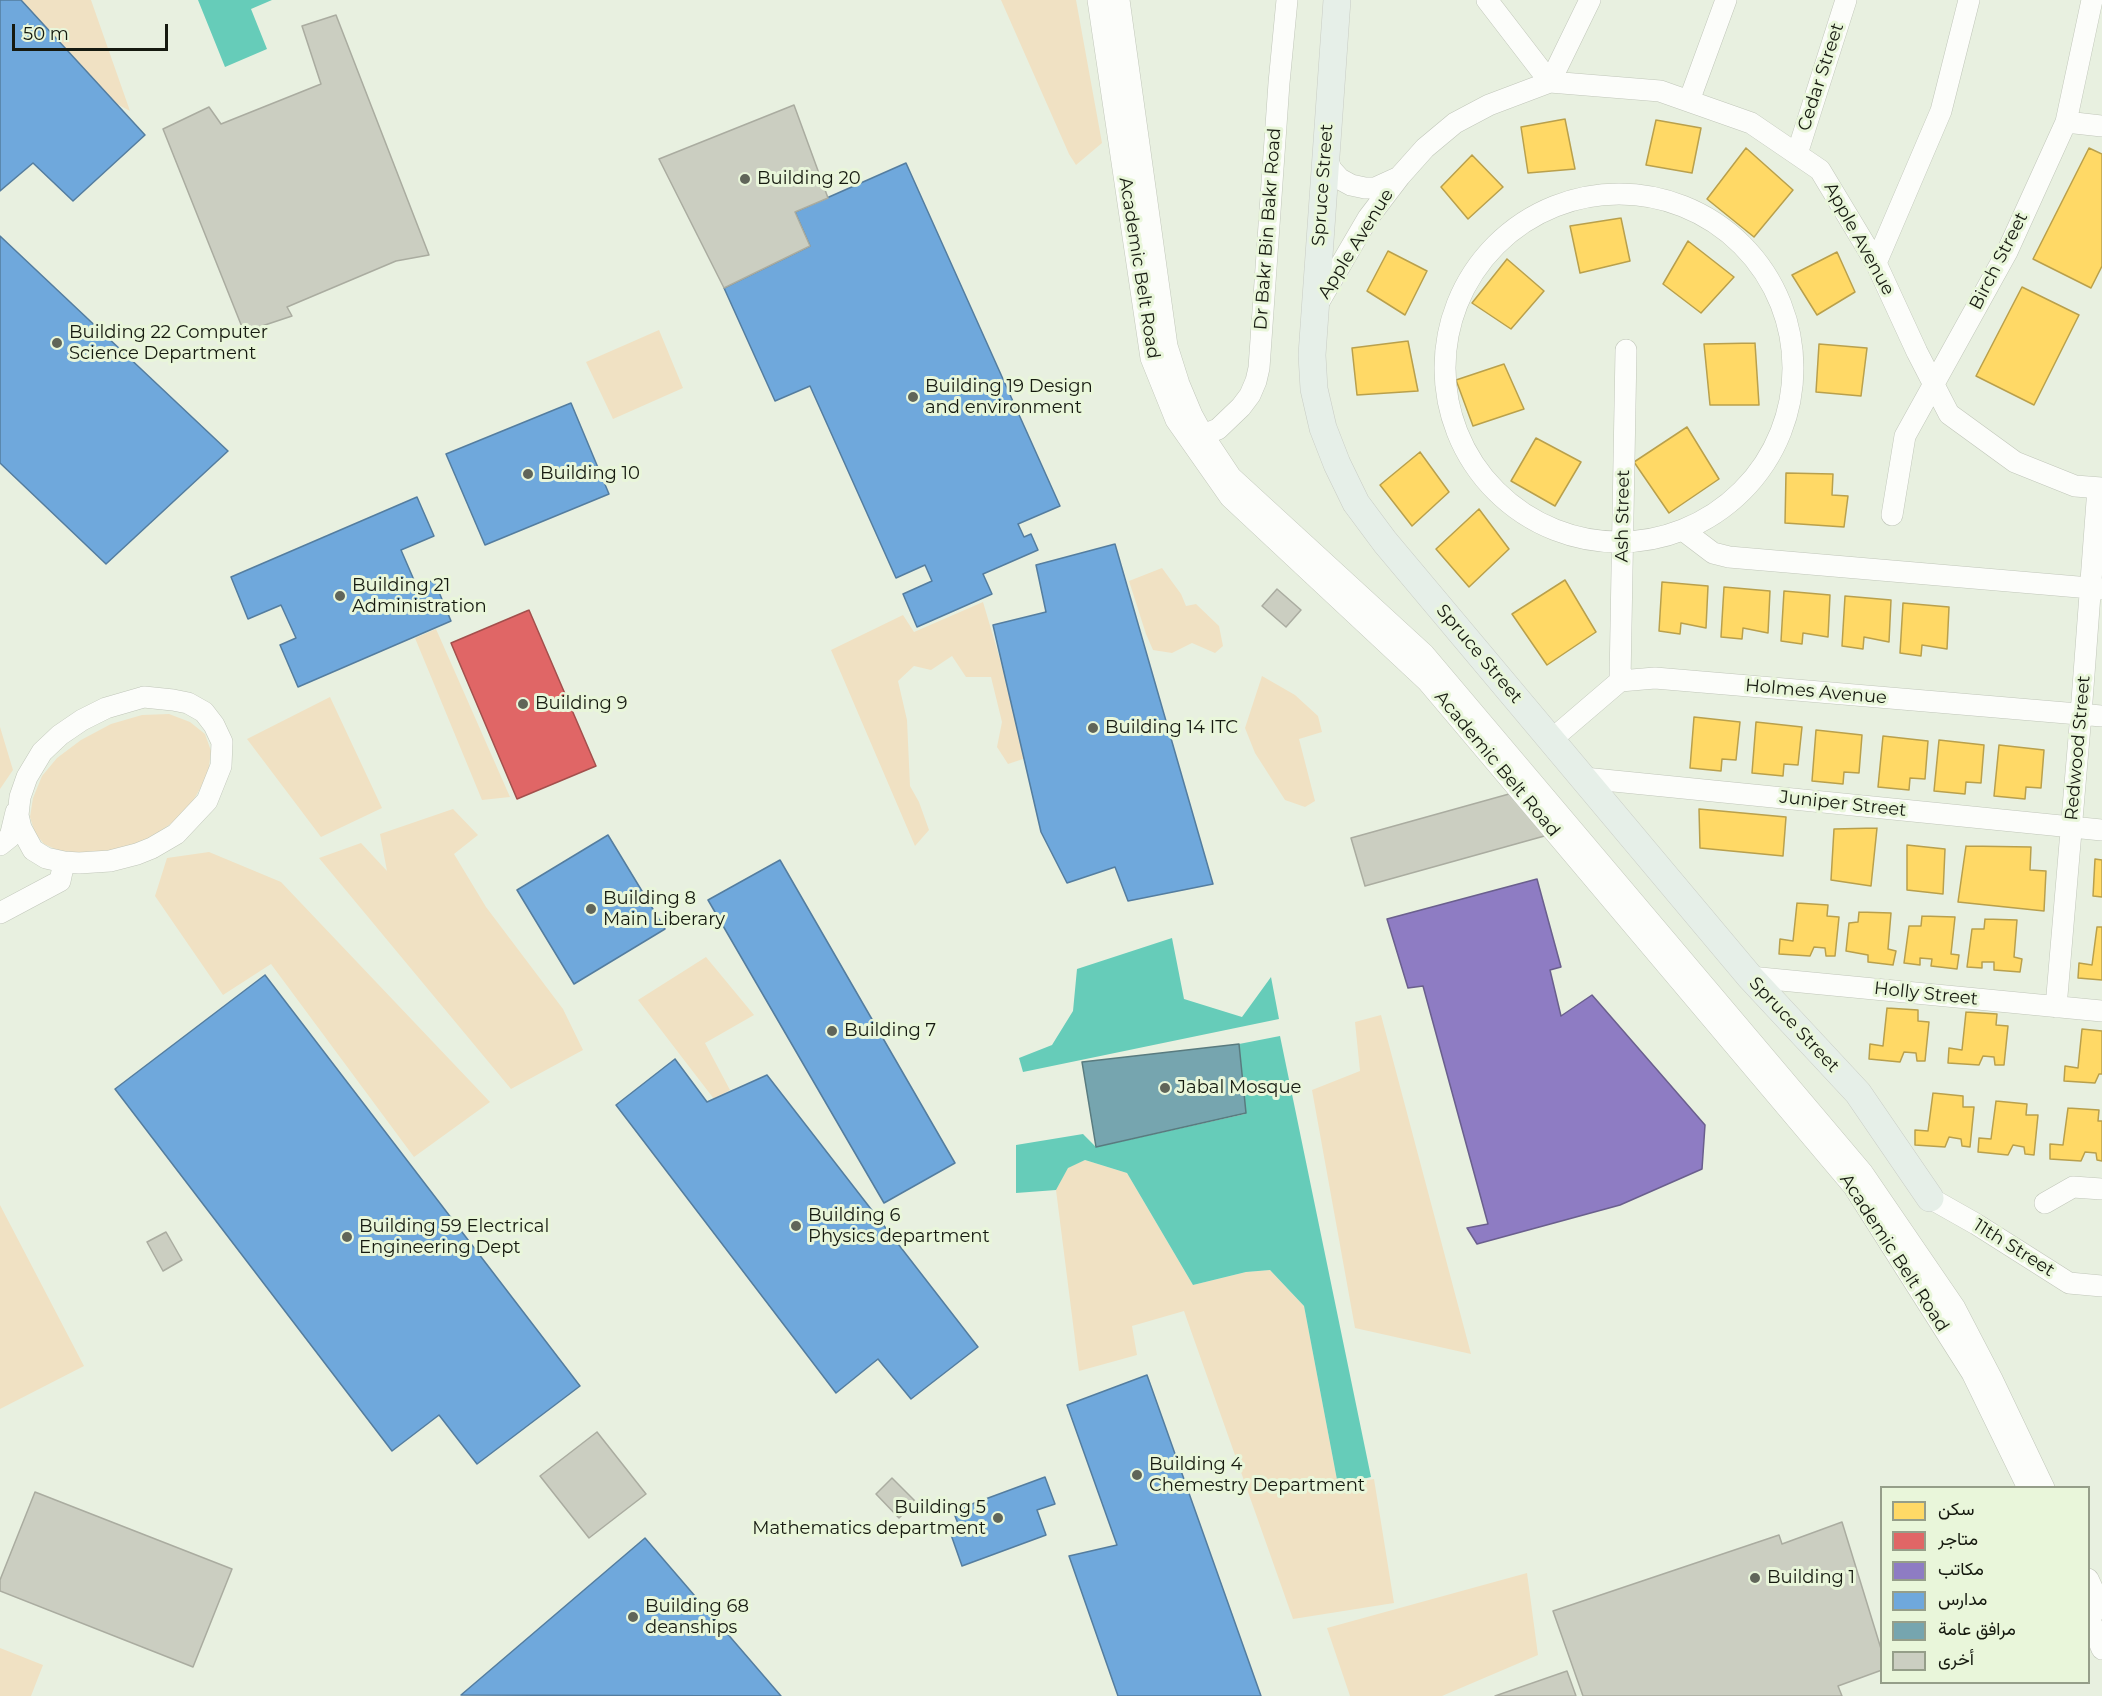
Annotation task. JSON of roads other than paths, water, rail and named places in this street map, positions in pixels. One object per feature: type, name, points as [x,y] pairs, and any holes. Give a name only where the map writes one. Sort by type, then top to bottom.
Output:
[{"type":"main road","name":"Spruce Street","points":[[1337,0],[1313,312],[1312,355],[1314,389],[1323,428],[1356,503],[1385,542],[1750,977],[1858,1093],[1930,1198]]},
{"type":"street","name":"Academic Belt Road","points":[[1098,0],[1151,358],[1176,420],[1230,498],[1427,681],[1854,1186],[1972,1373],[2027,1486]]},
{"type":"street","name":"Academic Belt Road","points":[[1119,0],[1167,346],[1179,384],[1203,435],[1231,477],[1424,654],[1862,1172],[1955,1308],[2043,1486]]},
{"type":"street","name":"Dr Bakr Bin Bakr Road","points":[[1203,435],[1218,429],[1241,407],[1250,395],[1259,368],[1287,0]]},
{"type":"street","points":[[1487,0],[1550,82],[1590,0]]},
{"type":"street","points":[[1689,101],[1726,0]]},
{"type":"street","name":"Cedar Street","points":[[1797,154],[1846,0]]},
{"type":"street","points":[[1876,263],[1941,111],[1969,0]]},
{"type":"street","name":"Birch Street","points":[[1892,515],[1905,436],[2007,252],[2066,122],[2092,0]]},
{"type":"street","name":"Apple Avenue","points":[[1313,312],[1368,218],[1425,148],[1455,123],[1489,105],[1550,82],[1660,91],[1751,123],[1820,170],[1876,263],[1949,414],[2015,462],[2075,486],[2100,488]]},
{"type":"street","points":[[2066,122],[2102,126]]},
{"type":"street","name":"Apple Avenue","points":[[1325,152],[1331,169],[1340,179],[1351,185],[1375,188],[1400,176]]},
{"type":"street","points":[[1637,194],[1687,207],[1731,234],[1766,272],[1788,319],[1795,370],[1787,421],[1769,458],[1764,467],[1729,505],[1684,531],[1654,539],[1622,543],[1571,536],[1524,514],[1485,480],[1458,436],[1445,387],[1447,335],[1464,286],[1495,245],[1536,214],[1585,197],[1637,194]]},
{"type":"street","name":"Ash Street","points":[[1620,681],[1626,350]]},
{"type":"street","name":"Redwood Street","points":[[2056,1007],[2072,827],[2092,715],[2100,488]]},
{"type":"street","points":[[1684,531],[1713,553],[1729,557],[2096,589]]},
{"type":"street","name":"Holmes Avenue","points":[[1620,681],[1654,678],[2092,715]]},
{"type":"street","points":[[1551,740],[1620,681]]},
{"type":"street","points":[[0,845],[10,837],[20,797],[27,777],[42,752],[60,735],[106,708],[144,697],[188,703],[204,712],[214,725],[222,742],[221,766],[207,801],[176,834],[152,848],[110,861],[64,862],[46,858],[33,850],[21,828],[18,815],[20,797]]},
{"type":"street","name":"Juniper Street","points":[[1584,778],[2102,830]]},
{"type":"street","points":[[0,913],[60,881],[64,862]]},
{"type":"street","name":"Holly Street","points":[[1750,977],[2102,1011]]},
{"type":"street","points":[[2045,1203],[2073,1186],[2102,1189]]},
{"type":"street","name":"11th Street","points":[[1930,1198],[2069,1282],[2102,1286]]},
{"type":"street","points":[[2090,1584],[2102,1609]]},
{"type":"street","points":[[2090,1620],[2102,1649]]},
{"type":"water","points":[[198,0],[272,0],[251,9],[267,49],[225,67]]},
{"type":"water","points":[[1172,938],[1184,999],[1242,1017],[1271,977],[1279,1019],[1023,1072],[1019,1058],[1052,1045],[1073,1011],[1077,969]]},
{"type":"water","points":[[1280,1036],[1371,1477],[1338,1485],[1304,1306],[1270,1270],[1246,1272],[1193,1285],[1127,1173],[1085,1160],[1068,1168],[1056,1190],[1016,1193],[1016,1145],[1083,1134],[1096,1147],[1245,1114],[1239,1044]]},
{"type":"place","name":"Building 20","points":[[745,179]]},
{"type":"place","name":"Building 22 Computer Science Department","points":[[57,343]]},
{"type":"place","name":"Building 19 Design and environment","points":[[913,397]]},
{"type":"place","name":"Building 10","points":[[528,474]]},
{"type":"place","name":"Building 21 Administration","points":[[340,596]]},
{"type":"place","name":"Building 9","points":[[523,704]]},
{"type":"place","name":"Building 14 ITC","points":[[1093,728]]},
{"type":"place","name":"Building 8 Main Liberary","points":[[591,909]]},
{"type":"place","name":"Building 7","points":[[832,1031]]},
{"type":"place","name":"Jabal Mosque","points":[[1165,1088]]},
{"type":"place","name":"Building 6 Physics department","points":[[796,1226]]},
{"type":"place","name":"Building 59 Electrical Engineering Dept","points":[[347,1237]]},
{"type":"place","name":"Building 4 Chemestry Department","points":[[1137,1475]]},
{"type":"place","name":"Building 5 Mathematics department","points":[[998,1518]]},
{"type":"place","name":"Building 1","points":[[1755,1578]]},
{"type":"place","name":"Building 68 deanships","points":[[633,1617]]}]
